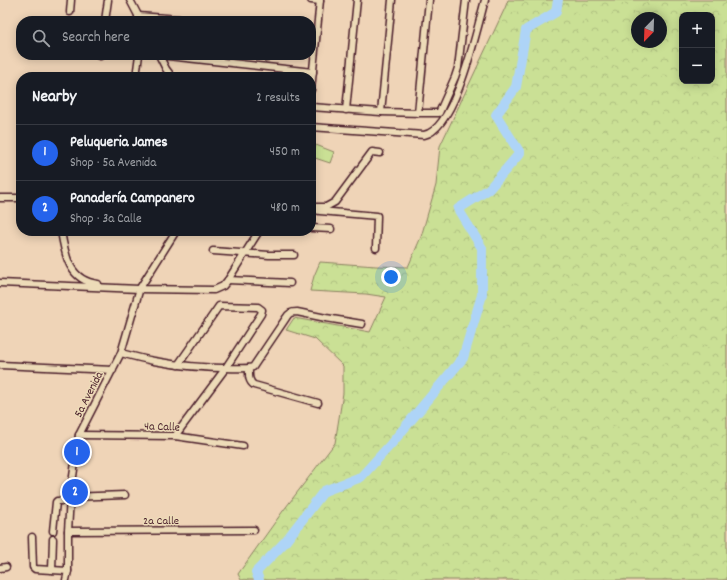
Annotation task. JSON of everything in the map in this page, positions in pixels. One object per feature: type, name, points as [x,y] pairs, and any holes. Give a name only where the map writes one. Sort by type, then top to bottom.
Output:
[{"type":"street","points":[[70,12],[71,0]]},
{"type":"street","points":[[106,16],[108,0]]},
{"type":"street","points":[[130,0],[138,16]]},
{"type":"street","points":[[311,0],[320,0],[316,24]]},
{"type":"street","points":[[346,110],[357,0]]},
{"type":"street","points":[[381,112],[392,0]]},
{"type":"street","points":[[418,113],[429,0]]},
{"type":"street","points":[[316,107],[381,112],[439,113],[458,68],[466,0]]},
{"type":"street","points":[[316,127],[424,135],[432,132],[446,116],[460,88],[485,0]]},
{"type":"street","points":[[137,72],[138,60]]},
{"type":"street","points":[[162,60],[168,72]]},
{"type":"street","points":[[223,60],[313,72],[313,60]]},
{"type":"street","points":[[316,208],[326,207],[335,202],[372,152],[380,153]]},
{"type":"street","points":[[0,198],[16,198]]},
{"type":"street","points":[[316,210],[377,216],[376,248]]},
{"type":"street","points":[[316,228],[331,229]]},
{"type":"street","points":[[62,236],[65,256],[72,269],[84,281],[139,288]]},
{"type":"street","name":"5a Avenida","points":[[66,580],[68,571],[70,499],[79,435],[121,353],[139,288],[173,236]]},
{"type":"street","points":[[0,283],[214,290],[222,286],[228,280],[256,236]]},
{"type":"street","points":[[213,251],[268,255],[294,255]]},
{"type":"street","points":[[228,280],[290,283]]},
{"type":"street","points":[[175,436],[225,369],[261,314],[262,310],[258,307],[219,306],[178,365]]},
{"type":"street","points":[[121,353],[154,362],[178,365],[225,369],[249,368],[253,367],[286,318],[292,312],[362,324]]},
{"type":"street","points":[[0,365],[112,370]]},
{"type":"street","points":[[249,368],[249,380],[254,385],[318,403]]},
{"type":"street","name":"4a Calle","points":[[79,435],[175,436],[243,446]]},
{"type":"street","points":[[53,531],[57,501],[125,495]]},
{"type":"street","name":"2a Calle","points":[[68,531],[254,530]]},
{"type":"street","points":[[32,537],[33,568],[68,571]]},
{"type":"street","points":[[52,570],[53,539]]},
{"type":"green space","points":[[508,0],[727,0],[727,580],[241,580],[238,574],[283,511],[335,443],[343,393],[343,366],[315,339],[286,330],[294,318],[370,332],[386,297],[366,294],[310,291],[314,276],[320,262],[408,267],[421,237],[436,185],[440,146]]},
{"type":"green space","points":[[316,145],[334,152],[330,163],[316,158]]},
{"type":"waterway","points":[[259,580],[256,572],[285,542],[324,491],[361,477],[391,444],[463,358],[482,295],[482,248],[458,209],[489,189],[520,153],[496,115],[516,87],[526,30],[556,12],[558,0]]},
{"type":"place","name":"Peluqueria James","points":[[77,452]]},
{"type":"place","name":"Panadería Campanero","points":[[75,492]]}]
